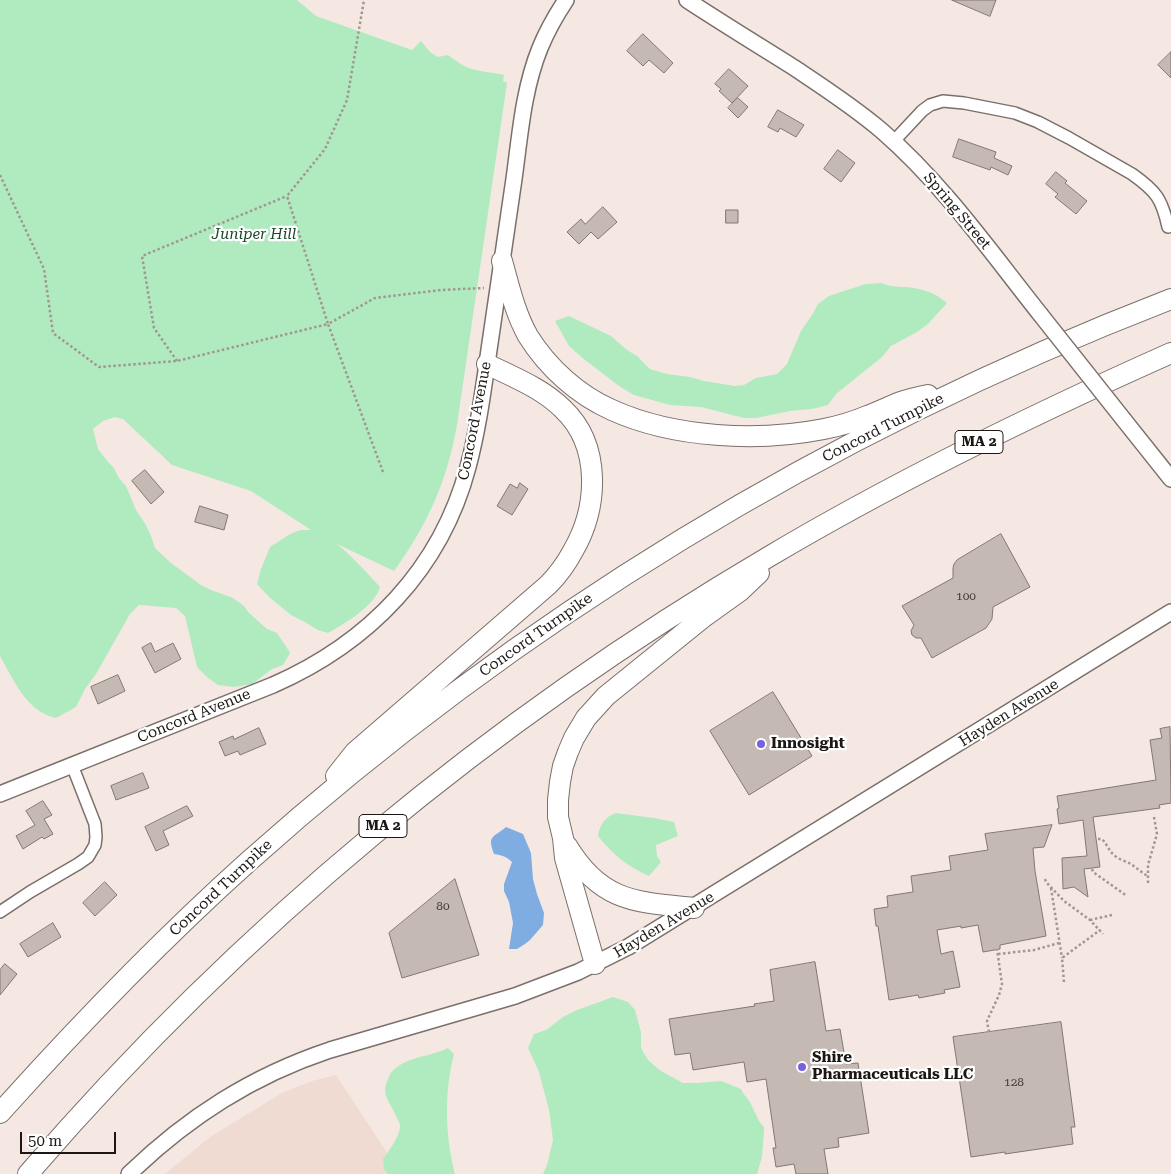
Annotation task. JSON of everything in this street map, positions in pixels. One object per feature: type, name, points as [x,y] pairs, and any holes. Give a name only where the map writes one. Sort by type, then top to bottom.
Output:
[{"type":"highway","points":[[502,261],[521,321],[534,344],[551,366],[572,385],[595,401],[621,414],[652,424],[693,432],[726,435],[790,434],[844,424],[869,416],[900,402],[968,385]]},
{"type":"highway","name":"Concord Turnpike","points":[[0,1113],[64,1042],[150,955],[242,868],[409,727],[561,617],[720,516],[901,417],[1055,346],[1171,299]]},
{"type":"highway","name":"MA 2","points":[[28,1174],[112,1080],[252,941],[314,884],[393,818],[496,738],[602,663],[688,606],[792,543],[873,497],[972,445],[1171,353]]},
{"type":"highway","points":[[312,807],[354,752],[548,585],[569,559],[582,533],[589,508],[592,474],[588,451],[579,429],[565,410],[553,400],[533,387],[487,364]]},
{"type":"highway","points":[[595,964],[564,858],[563,838],[558,817],[561,773],[571,744],[586,718],[600,701],[740,590],[792,543]]},
{"type":"highway","points":[[563,838],[584,870],[594,880],[612,892],[644,903],[694,908]]},
{"type":"main road","name":"Concord Avenue","points":[[0,794],[273,685],[319,662],[367,627],[404,590],[422,566],[443,531],[463,484],[471,455],[487,364],[520,134],[531,77],[542,42],[566,0]]},
{"type":"main road","name":"Spring Street","points":[[687,0],[834,94],[894,141],[947,197],[1171,479]]},
{"type":"main road","name":"Hayden Avenue","points":[[129,1174],[192,1120],[230,1095],[274,1072],[330,1050],[515,996],[595,964],[640,941],[1171,612]]},
{"type":"main road","points":[[1147,628],[1171,620]]},
{"type":"street","points":[[894,141],[926,108],[938,102],[964,103],[1023,116],[1058,132],[1143,182],[1155,193],[1161,203],[1168,227]]},
{"type":"street","points":[[0,912],[88,857],[95,845],[95,824],[72,765]]},
{"type":"path","points":[[177,361],[154,328],[142,256],[287,196],[325,149],[347,100],[364,0]]},
{"type":"path","points":[[0,175],[44,269],[53,333],[100,366],[177,361],[328,324],[376,298],[441,290],[498,288]]},
{"type":"path","points":[[287,196],[328,324],[383,472]]},
{"type":"path","points":[[1148,884],[1148,865],[1157,834],[1154,817]]},
{"type":"path","points":[[1098,839],[1102,839],[1106,843],[1112,854],[1148,876]]},
{"type":"path","points":[[1092,870],[1127,896]]},
{"type":"path","points":[[1044,879],[1064,901],[1090,920],[1103,934]]},
{"type":"path","points":[[1051,887],[1064,982]]},
{"type":"path","points":[[1090,920],[1112,915]]},
{"type":"path","points":[[1062,958],[1100,930]]},
{"type":"path","points":[[998,954],[1034,950],[1059,943]]},
{"type":"path","points":[[990,1032],[987,1021],[1002,984],[997,950]]},
{"type":"shaded area","points":[[336,1075],[401,1174],[165,1174],[210,1137],[282,1093],[312,1081]]},
{"type":"green space","name":"Juniper Hill","points":[[0,0],[297,0],[316,16],[412,50],[421,41],[431,53],[438,57],[448,55],[469,68],[504,75],[503,81],[507,83],[457,425],[442,483],[417,536],[394,571],[337,544],[380,587],[366,608],[328,633],[318,630],[291,615],[269,597],[257,584],[270,547],[290,534],[301,530],[311,530],[251,491],[172,465],[123,419],[115,417],[103,421],[93,429],[98,449],[126,486],[136,510],[146,525],[155,548],[171,563],[201,585],[233,598],[244,606],[267,629],[277,633],[289,651],[290,653],[283,665],[272,669],[252,684],[234,687],[218,685],[197,667],[185,616],[176,608],[139,605],[130,614],[76,707],[56,718],[41,712],[28,701],[18,688],[1,658]]},
{"type":"green space","points":[[882,283],[889,286],[926,291],[947,303],[928,324],[891,346],[882,357],[836,394],[828,405],[756,418],[744,418],[701,407],[670,405],[634,395],[619,386],[569,346],[555,321],[569,316],[611,336],[637,356],[650,369],[704,381],[735,386],[744,385],[756,378],[777,374],[787,364],[801,331],[818,304],[829,296],[847,290],[866,284]]},
{"type":"green space","points":[[616,813],[674,822],[678,836],[656,845],[657,856],[661,862],[649,876],[621,859],[598,836],[604,822]]},
{"type":"green space","points":[[613,997],[628,1002],[635,1010],[641,1032],[643,1052],[649,1061],[661,1071],[683,1083],[721,1081],[741,1089],[764,1127],[762,1157],[757,1174],[543,1174],[553,1140],[549,1110],[539,1072],[528,1048],[534,1034],[546,1030],[563,1017],[577,1010]]},
{"type":"green space","points":[[448,1048],[454,1054],[447,1099],[447,1114],[449,1144],[455,1174],[388,1174],[384,1169],[383,1159],[391,1148],[400,1129],[385,1090],[389,1077],[394,1069],[403,1063]]},
{"type":"water","points":[[506,827],[523,834],[531,853],[533,879],[544,913],[543,925],[530,940],[517,949],[509,949],[513,923],[509,902],[504,891],[504,884],[512,862],[504,856],[494,854],[491,843],[492,838]]},
{"type":"building","points":[[952,0],[996,0],[990,16]]},
{"type":"building","points":[[643,34],[673,63],[664,73],[649,60],[643,66],[627,51]]},
{"type":"building","points":[[1171,52],[1171,78],[1158,65]]},
{"type":"building","points":[[729,69],[748,86],[732,103],[719,91],[721,89],[715,84]]},
{"type":"building","points":[[738,98],[748,107],[738,118],[728,108]]},
{"type":"building","points":[[778,110],[804,125],[796,137],[780,128],[778,132],[768,127]]},
{"type":"building","points":[[959,139],[996,152],[994,158],[1012,166],[1008,175],[991,167],[990,170],[953,157]]},
{"type":"building","points":[[838,150],[855,163],[841,182],[824,169]]},
{"type":"building","points":[[1056,172],[1067,181],[1065,183],[1087,201],[1076,214],[1055,197],[1058,194],[1046,184]]},
{"type":"building","points":[[603,207],[617,222],[598,239],[591,232],[579,244],[567,232],[581,219],[585,224]]},
{"type":"building","points":[[726,210],[738,210],[738,223],[726,223]]},
{"type":"building","points":[[145,470],[164,492],[151,504],[132,481]]},
{"type":"building","points":[[520,483],[528,489],[512,515],[497,506],[510,484],[517,488]]},
{"type":"building","points":[[200,506],[228,515],[224,530],[195,522]]},
{"type":"building","points":[[1001,534],[1030,587],[993,607],[992,619],[986,628],[932,658],[921,638],[916,638],[912,635],[911,631],[914,625],[902,606],[953,578],[953,568],[957,560]]},
{"type":"building","points":[[151,643],[155,652],[173,643],[181,659],[155,673],[142,648]]},
{"type":"building","points":[[118,675],[125,691],[98,704],[91,687]]},
{"type":"building","name":"Innosight","points":[[773,692],[812,756],[749,795],[710,731]]},
{"type":"building","points":[[1170,727],[1171,803],[1159,805],[1160,808],[1093,817],[1100,867],[1084,869],[1088,897],[1074,887],[1063,889],[1062,858],[1087,856],[1083,820],[1059,824],[1057,796],[1156,780],[1150,740],[1162,738],[1160,729]]},
{"type":"building","points":[[259,728],[266,744],[240,755],[238,751],[225,756],[219,742],[233,736],[234,739]]},
{"type":"building","points":[[143,773],[149,788],[116,800],[111,786]]},
{"type":"building","points":[[43,801],[52,815],[44,819],[53,834],[44,839],[42,837],[23,849],[16,836],[35,825],[26,811]]},
{"type":"building","points":[[187,806],[193,816],[163,831],[169,845],[156,851],[145,827]]},
{"type":"building","points":[[1052,825],[1044,847],[1033,848],[1046,936],[1000,945],[1000,949],[983,952],[978,925],[937,930],[941,954],[953,951],[960,987],[944,990],[945,993],[919,998],[918,995],[889,1000],[874,909],[888,907],[887,896],[913,892],[911,876],[951,870],[949,856],[988,850],[985,834]]},
{"type":"building","points":[[455,879],[479,955],[402,978],[389,933]]},
{"type":"building","points":[[105,882],[117,895],[95,916],[83,903]]},
{"type":"building","points":[[53,923],[61,937],[28,957],[20,944]]},
{"type":"building","name":"Shire Pharmaceuticals LLC","points":[[815,962],[826,1031],[840,1029],[846,1064],[858,1063],[869,1133],[838,1138],[839,1147],[824,1149],[828,1174],[796,1174],[794,1164],[776,1167],[773,1148],[776,1148],[766,1079],[747,1082],[744,1062],[693,1070],[690,1053],[675,1055],[669,1019],[755,1006],[754,1004],[774,1001],[770,970]]},
{"type":"building","points":[[5,964],[17,974],[0,995],[0,970]]},
{"type":"building","points":[[1061,1022],[1075,1127],[1071,1127],[1073,1144],[971,1157],[953,1037]]},
{"type":"place","name":"Innosight","points":[[761,744]]},
{"type":"place","name":"Shire Pharmaceuticals LLC","points":[[802,1067]]}]
